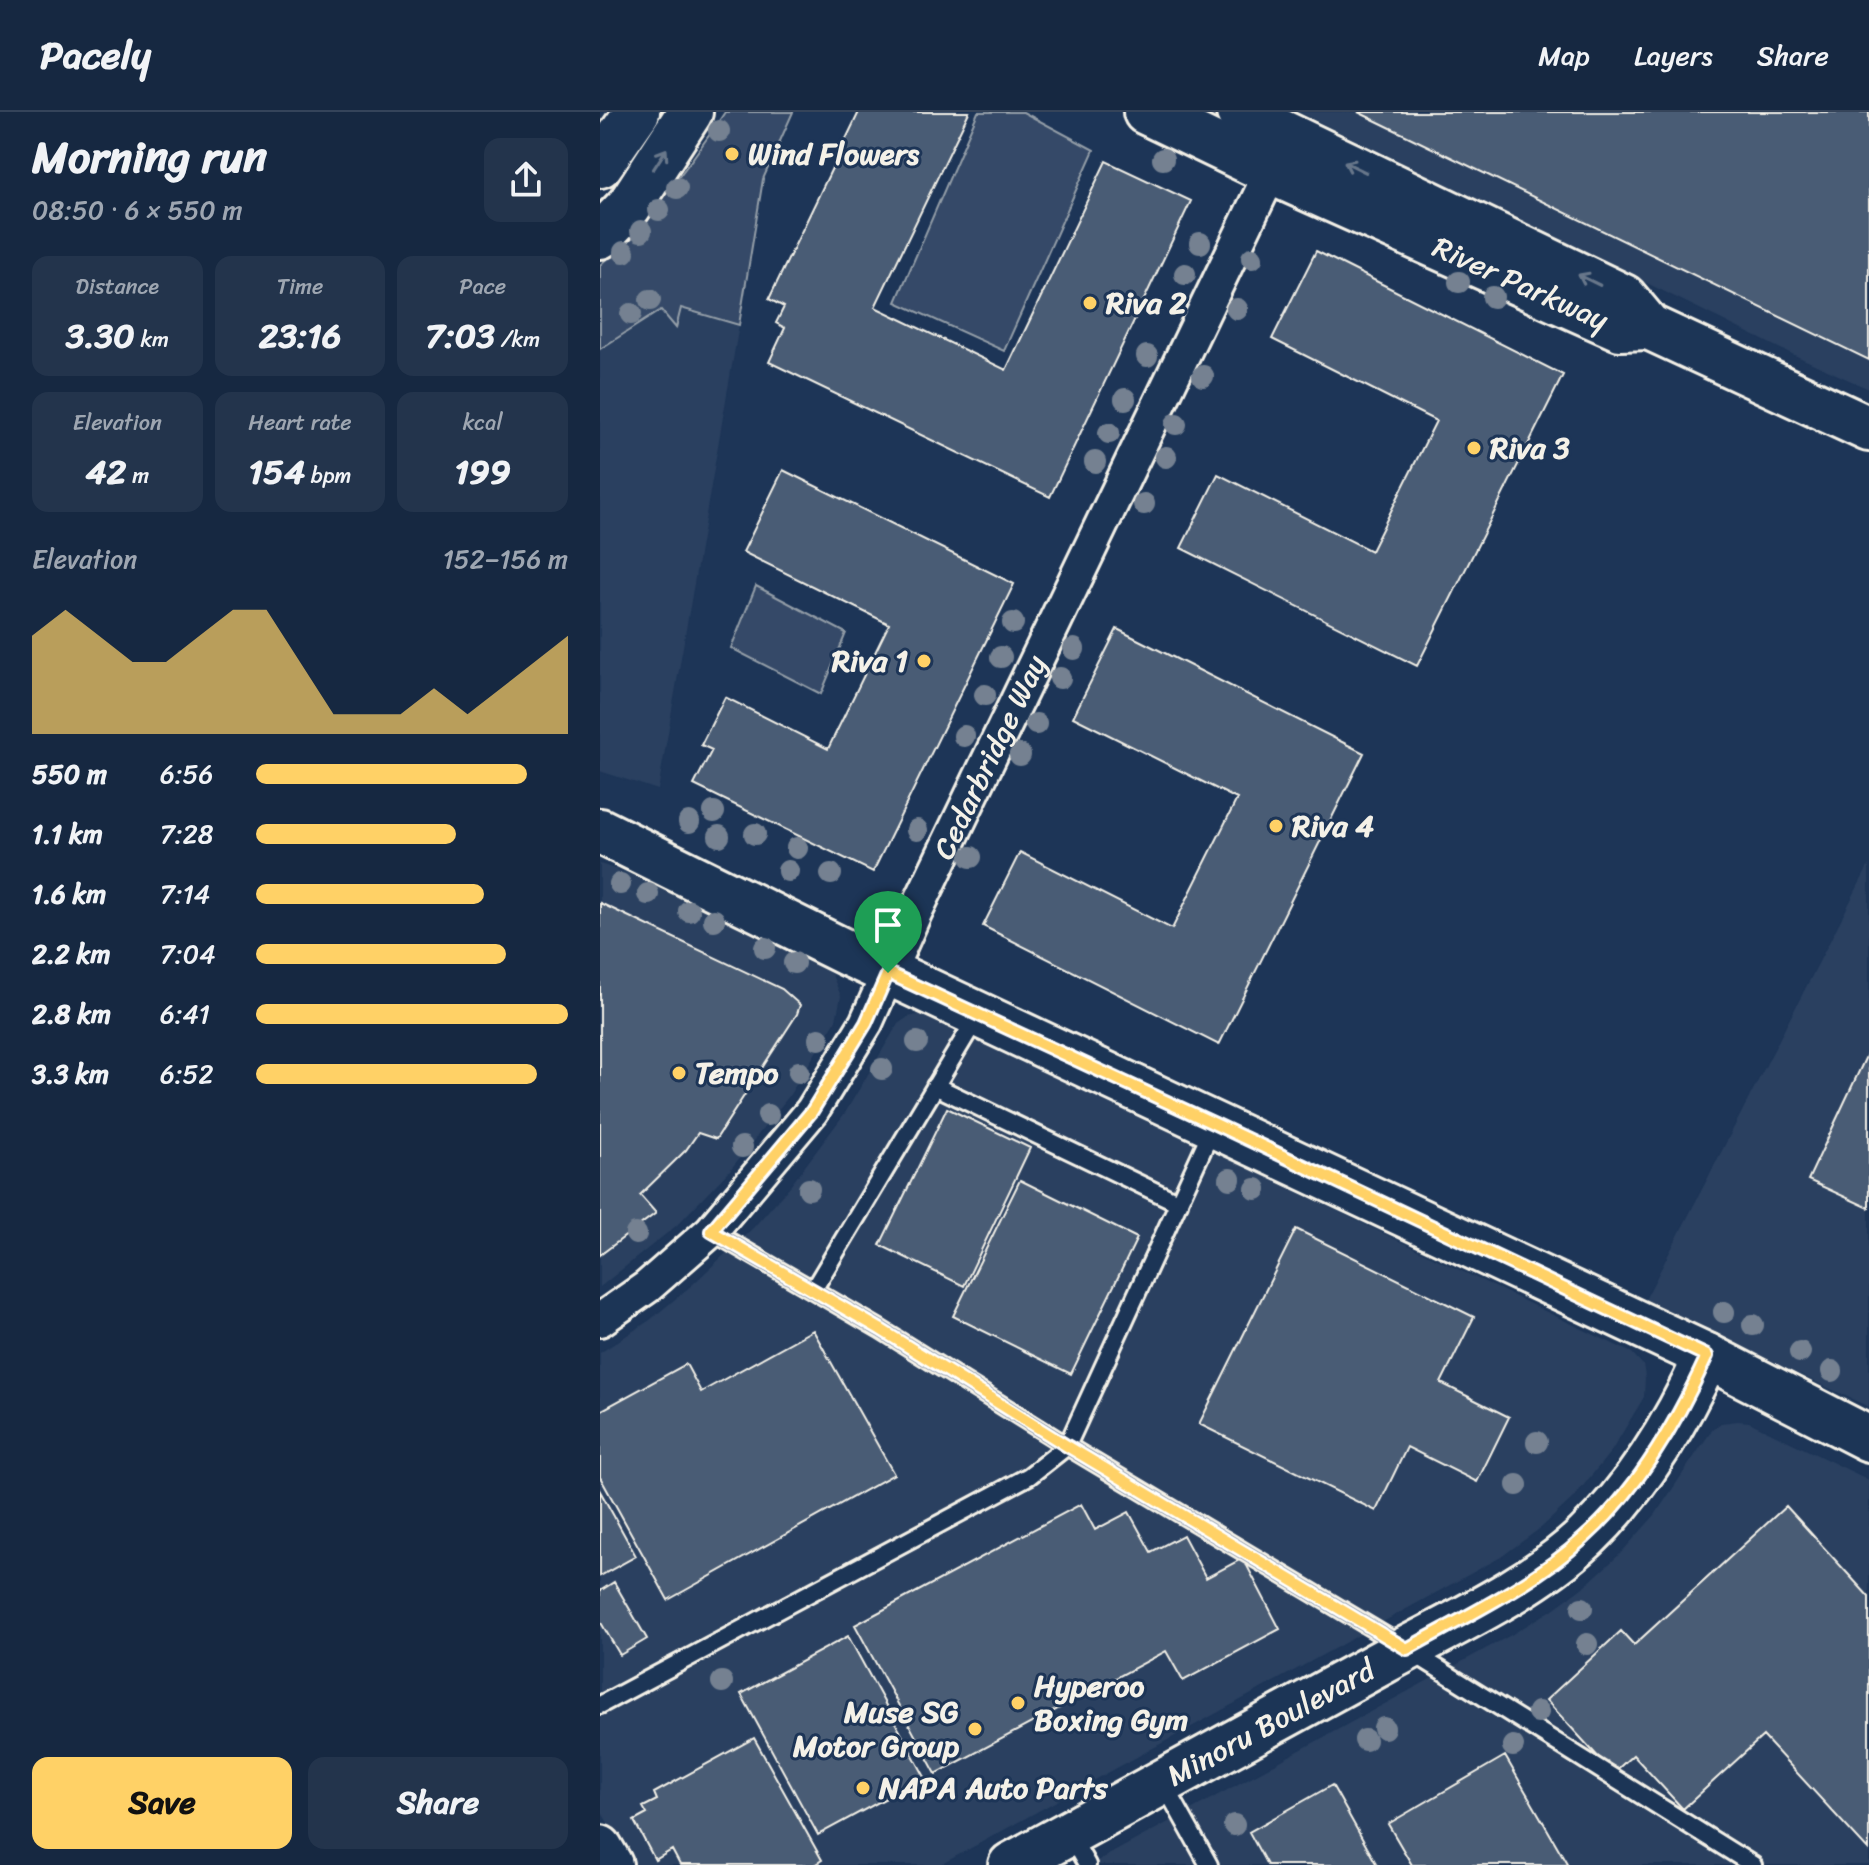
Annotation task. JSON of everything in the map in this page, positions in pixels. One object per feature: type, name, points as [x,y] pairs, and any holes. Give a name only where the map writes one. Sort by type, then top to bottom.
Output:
[{"type":"street","points":[[600,165],[637,112]]},
{"type":"street","points":[[600,236],[629,206],[690,112]]},
{"type":"street","name":"River Parkway","points":[[1146,112],[1271,172],[1620,328],[1649,327]]},
{"type":"street","name":"River Parkway","points":[[1239,112],[1624,297],[1649,327]]},
{"type":"street","name":"Cedarbridge Way","points":[[600,1320],[647,1287],[711,1231],[812,1111],[866,1023],[1271,172]]},
{"type":"street","points":[[1649,327],[1869,429]]},
{"type":"street","points":[[600,831],[888,973],[1707,1356],[1869,1439]]},
{"type":"street","name":"Minoru Boulevard","points":[[1011,1865],[1078,1849],[1163,1782],[1512,1591],[1543,1570],[1586,1537],[1646,1465],[1688,1398],[1707,1356]]},
{"type":"street","points":[[600,1848],[610,1865]]},
{"type":"lane","points":[[813,1290],[979,1015]]},
{"type":"lane","points":[[935,1086],[1179,1203]]},
{"type":"lane","points":[[600,1705],[1029,1476],[1067,1446],[1215,1124]]},
{"type":"lane","points":[[711,1231],[880,1329],[1067,1446],[1407,1649],[1753,1865]]},
{"type":"lane","points":[[1163,1782],[1209,1865]]},
{"type":"shaded area","points":[[725,112],[793,112],[763,179],[739,325],[681,308],[676,328],[661,310],[600,349],[600,265],[667,192]]},
{"type":"shaded area","points":[[978,112],[1023,112],[1094,150],[1004,351],[896,302]]},
{"type":"shaded area","points":[[1299,112],[1869,112],[1869,389],[1779,348]]},
{"type":"shaded area","points":[[663,304],[739,325],[658,790],[600,771],[600,343]]},
{"type":"shaded area","points":[[756,586],[846,633],[821,694],[731,648]]},
{"type":"shaded area","name":"Tempo","points":[[600,864],[629,874],[821,966],[832,975],[841,996],[836,1020],[789,1096],[730,1170],[677,1225],[600,1287]]},
{"type":"shaded area","points":[[1869,865],[1869,1407],[1644,1302]]},
{"type":"shaded area","points":[[923,1014],[1632,1353],[1643,1365],[1644,1397],[1612,1450],[1574,1497],[1542,1527],[1501,1557],[940,1865],[632,1865],[600,1809],[600,1353],[650,1320],[753,1228],[791,1185],[845,1113],[898,1024],[908,1017]]},
{"type":"shaded area","points":[[1749,1422],[1869,1480],[1869,1865],[1090,1865],[1552,1610],[1620,1554],[1655,1515],[1712,1430],[1721,1423]]},
{"type":"building","name":"Riva 2","points":[[859,112],[969,112],[875,307],[1006,370],[1106,161],[1191,201],[1050,497],[769,362],[785,328],[776,323],[784,307],[769,299]]},
{"type":"building","points":[[1358,112],[1869,112],[1869,360]]},
{"type":"building","name":"Riva 3","points":[[1316,251],[1563,375],[1417,666],[1181,548],[1218,474],[1371,551],[1436,421],[1272,339]]},
{"type":"building","name":"Riva 1","points":[[783,470],[1014,584],[873,872],[694,785],[712,750],[701,745],[725,697],[828,749],[889,624],[743,552]]},
{"type":"building","name":"Riva 4","points":[[1117,629],[1364,753],[1219,1045],[983,926],[1020,852],[1172,929],[1237,799],[1073,717]]},
{"type":"building","name":"Tempo","points":[[600,903],[782,989],[800,1005],[716,1139],[698,1133],[686,1150],[640,1195],[656,1213],[600,1255]]},
{"type":"building","points":[[1869,1050],[1869,1208],[1808,1180]]},
{"type":"building","points":[[947,1108],[1030,1148],[964,1286],[880,1245]]},
{"type":"building","points":[[1020,1180],[1137,1238],[1071,1374],[953,1316]]},
{"type":"building","points":[[1296,1229],[1474,1317],[1441,1383],[1509,1417],[1477,1482],[1407,1447],[1376,1511],[1199,1424]]},
{"type":"building","points":[[813,1330],[894,1474],[668,1600],[600,1477],[600,1411],[686,1364],[701,1392]]},
{"type":"building","points":[[600,1491],[636,1556],[600,1576]]},
{"type":"building","points":[[1081,1504],[1095,1530],[1129,1512],[1151,1552],[1183,1535],[1206,1578],[1243,1558],[1280,1629],[1183,1681],[1166,1651],[936,1774],[855,1625]]},
{"type":"building","points":[[1786,1506],[1869,1597],[1869,1851],[1763,1736],[1683,1809],[1633,1755],[1613,1773],[1546,1700],[1621,1631],[1634,1645]]},
{"type":"building","points":[[614,1582],[647,1639],[620,1655],[600,1621],[600,1591]]},
{"type":"building","points":[[848,1636],[925,1777],[818,1835],[741,1694]]},
{"type":"building","points":[[754,1738],[822,1860],[814,1865],[680,1865],[672,1850],[655,1860],[634,1821],[647,1814],[643,1807],[657,1800],[654,1793]]},
{"type":"building","points":[[1505,1756],[1568,1865],[1412,1865],[1388,1824]]},
{"type":"building","points":[[1332,1785],[1377,1865],[1267,1865],[1249,1832]]},
{"type":"place","name":"Wind Flowers","points":[[732,154]]},
{"type":"place","name":"Riva 2","points":[[1090,303]]},
{"type":"place","name":"Riva 3","points":[[1474,448]]},
{"type":"place","name":"Riva 1","points":[[924,661]]},
{"type":"place","name":"Riva 4","points":[[1276,826]]},
{"type":"place","name":"Tempo","points":[[679,1073]]},
{"type":"place","name":"Hyperoo Boxing Gym","points":[[1018,1703]]},
{"type":"place","name":"Muse SG Motor Group","points":[[975,1729]]},
{"type":"place","name":"NAPA Auto Parts","points":[[863,1788]]},
{"type":"route","points":[[888,973],[1707,1356],[1688,1398],[1646,1465],[1586,1537],[1512,1591],[1407,1649],[1067,1446],[880,1329],[711,1231],[812,1111],[866,1023],[888,973]]}]
